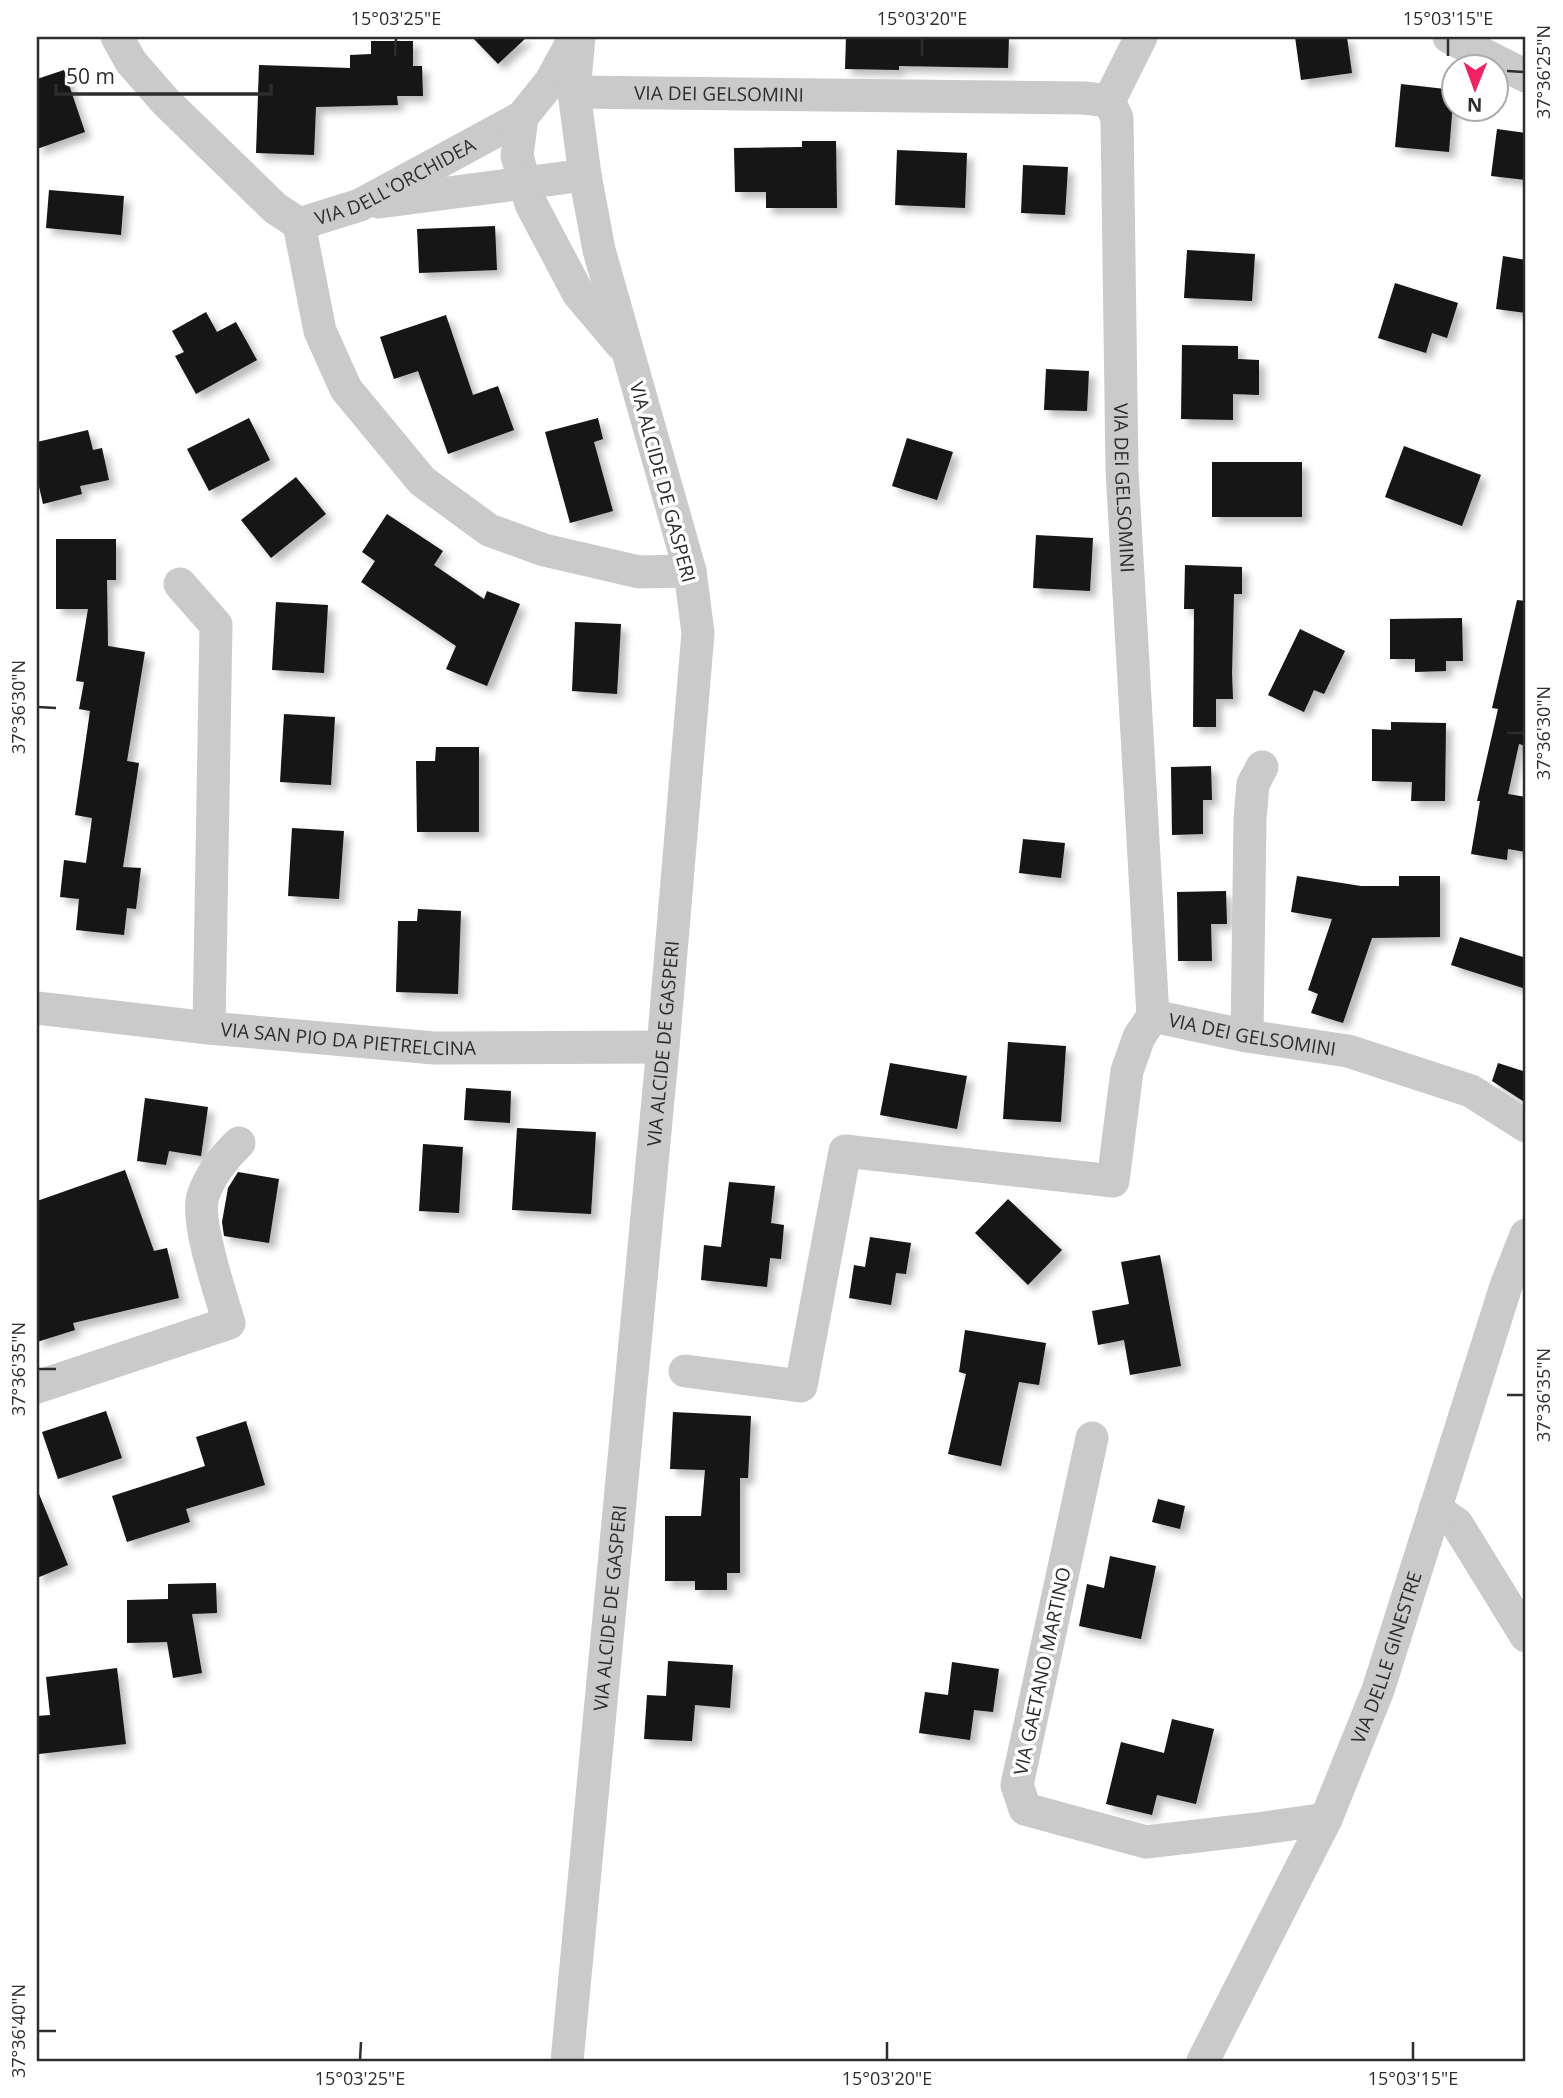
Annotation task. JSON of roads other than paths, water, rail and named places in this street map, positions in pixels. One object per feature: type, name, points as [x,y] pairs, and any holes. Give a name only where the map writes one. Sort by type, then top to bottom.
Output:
[{"type":"street","name":"VIA DELL'ORCHIDEA","points":[[117,37],[131,62],[166,102],[275,208],[299,224],[360,205],[522,117],[551,82],[577,37]]},
{"type":"street","name":"VIA ALCIDE DE GASPERI","points":[[567,2061],[663,1047],[698,633],[690,571],[599,250],[585,175],[574,92],[577,37]]},
{"type":"street","points":[[1109,101],[1141,37]]},
{"type":"street","points":[[1449,37],[1526,76]]},
{"type":"street","name":"VIA DEI GELSOMINI","points":[[574,92],[1084,98],[1109,101],[1117,118],[1122,470],[1153,1016],[1247,1036],[1348,1051],[1471,1091],[1526,1126]]},
{"type":"street","points":[[522,117],[517,156],[531,204],[578,293],[628,354]]},
{"type":"street","points":[[360,205],[585,175]]},
{"type":"street","points":[[299,224],[320,331],[346,389],[422,481],[489,530],[544,550],[639,572],[690,571]]},
{"type":"street","points":[[180,584],[216,625],[209,1028]]},
{"type":"street","points":[[1247,1036],[1250,819],[1253,784],[1262,767]]},
{"type":"street","name":"VIA SAN PIO DA PIETRELCINA","points":[[37,1008],[209,1028],[434,1048],[663,1047]]},
{"type":"street","points":[[685,1371],[801,1386],[845,1151],[1113,1181],[1127,1070],[1139,1037],[1153,1016]]},
{"type":"street","points":[[37,1387],[229,1323],[201,1223],[202,1197],[224,1157],[239,1143]]},
{"type":"street","name":"VIA DELLE GINESTRE","points":[[1203,2061],[1326,1819],[1378,1690],[1506,1286],[1526,1235]]},
{"type":"street","name":"VIA GAETANO MARTINO","points":[[1092,1438],[1017,1785],[1025,1809],[1146,1842],[1326,1819]]},
{"type":"street","points":[[1435,1509],[1457,1524],[1526,1636]]}]
